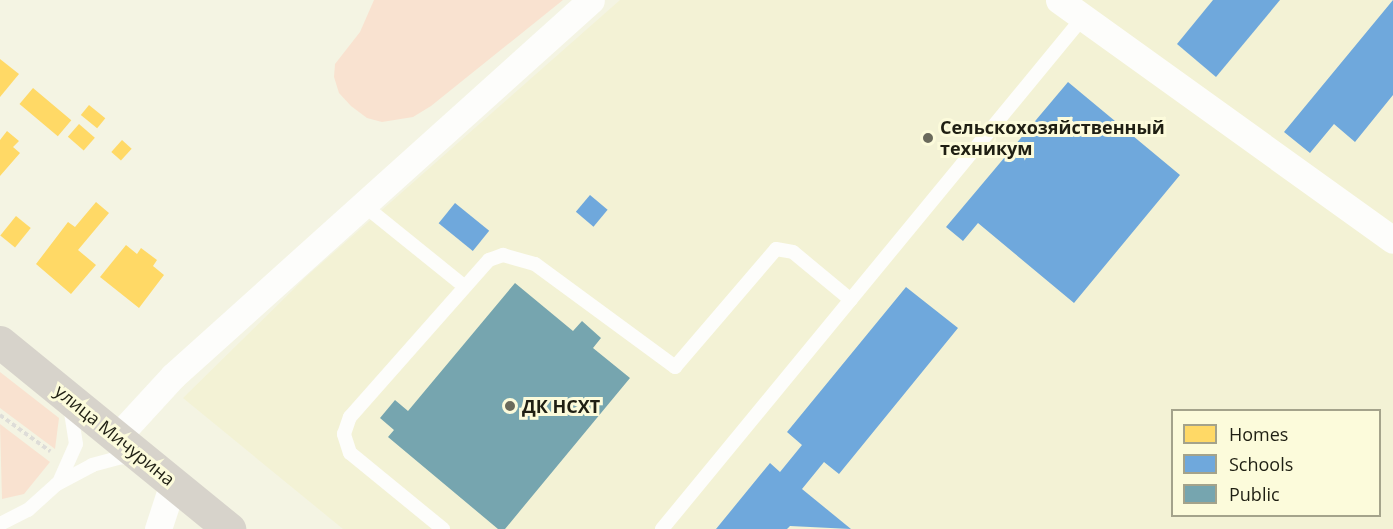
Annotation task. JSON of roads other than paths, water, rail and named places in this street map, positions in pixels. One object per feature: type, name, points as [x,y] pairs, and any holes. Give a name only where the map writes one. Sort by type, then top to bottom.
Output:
[{"type":"main road","name":"улица Мичурина","points":[[0,342],[14,360],[56,387],[229,529]]},
{"type":"street","points":[[117,437],[147,401],[361,203],[591,0]]},
{"type":"street","points":[[1059,0],[1393,240]]},
{"type":"street","points":[[158,529],[162,474]]},
{"type":"lane","points":[[662,529],[1084,16]]},
{"type":"lane","points":[[361,203],[464,286]]},
{"type":"lane","points":[[443,529],[350,453],[344,434],[350,417],[489,260],[503,255],[518,257],[535,264],[675,367],[776,249],[793,252],[851,300]]},
{"type":"lane","points":[[56,387],[72,412],[76,435],[73,457],[57,484]]},
{"type":"lane","points":[[8,529],[57,484],[106,460],[130,458],[162,474]]},
{"type":"lane","points":[[0,524],[28,510]]},
{"type":"place","name":"Сельскохозяйственный техникум","points":[[928,138]]},
{"type":"place","name":"ДК НСХТ","points":[[510,406]]}]
